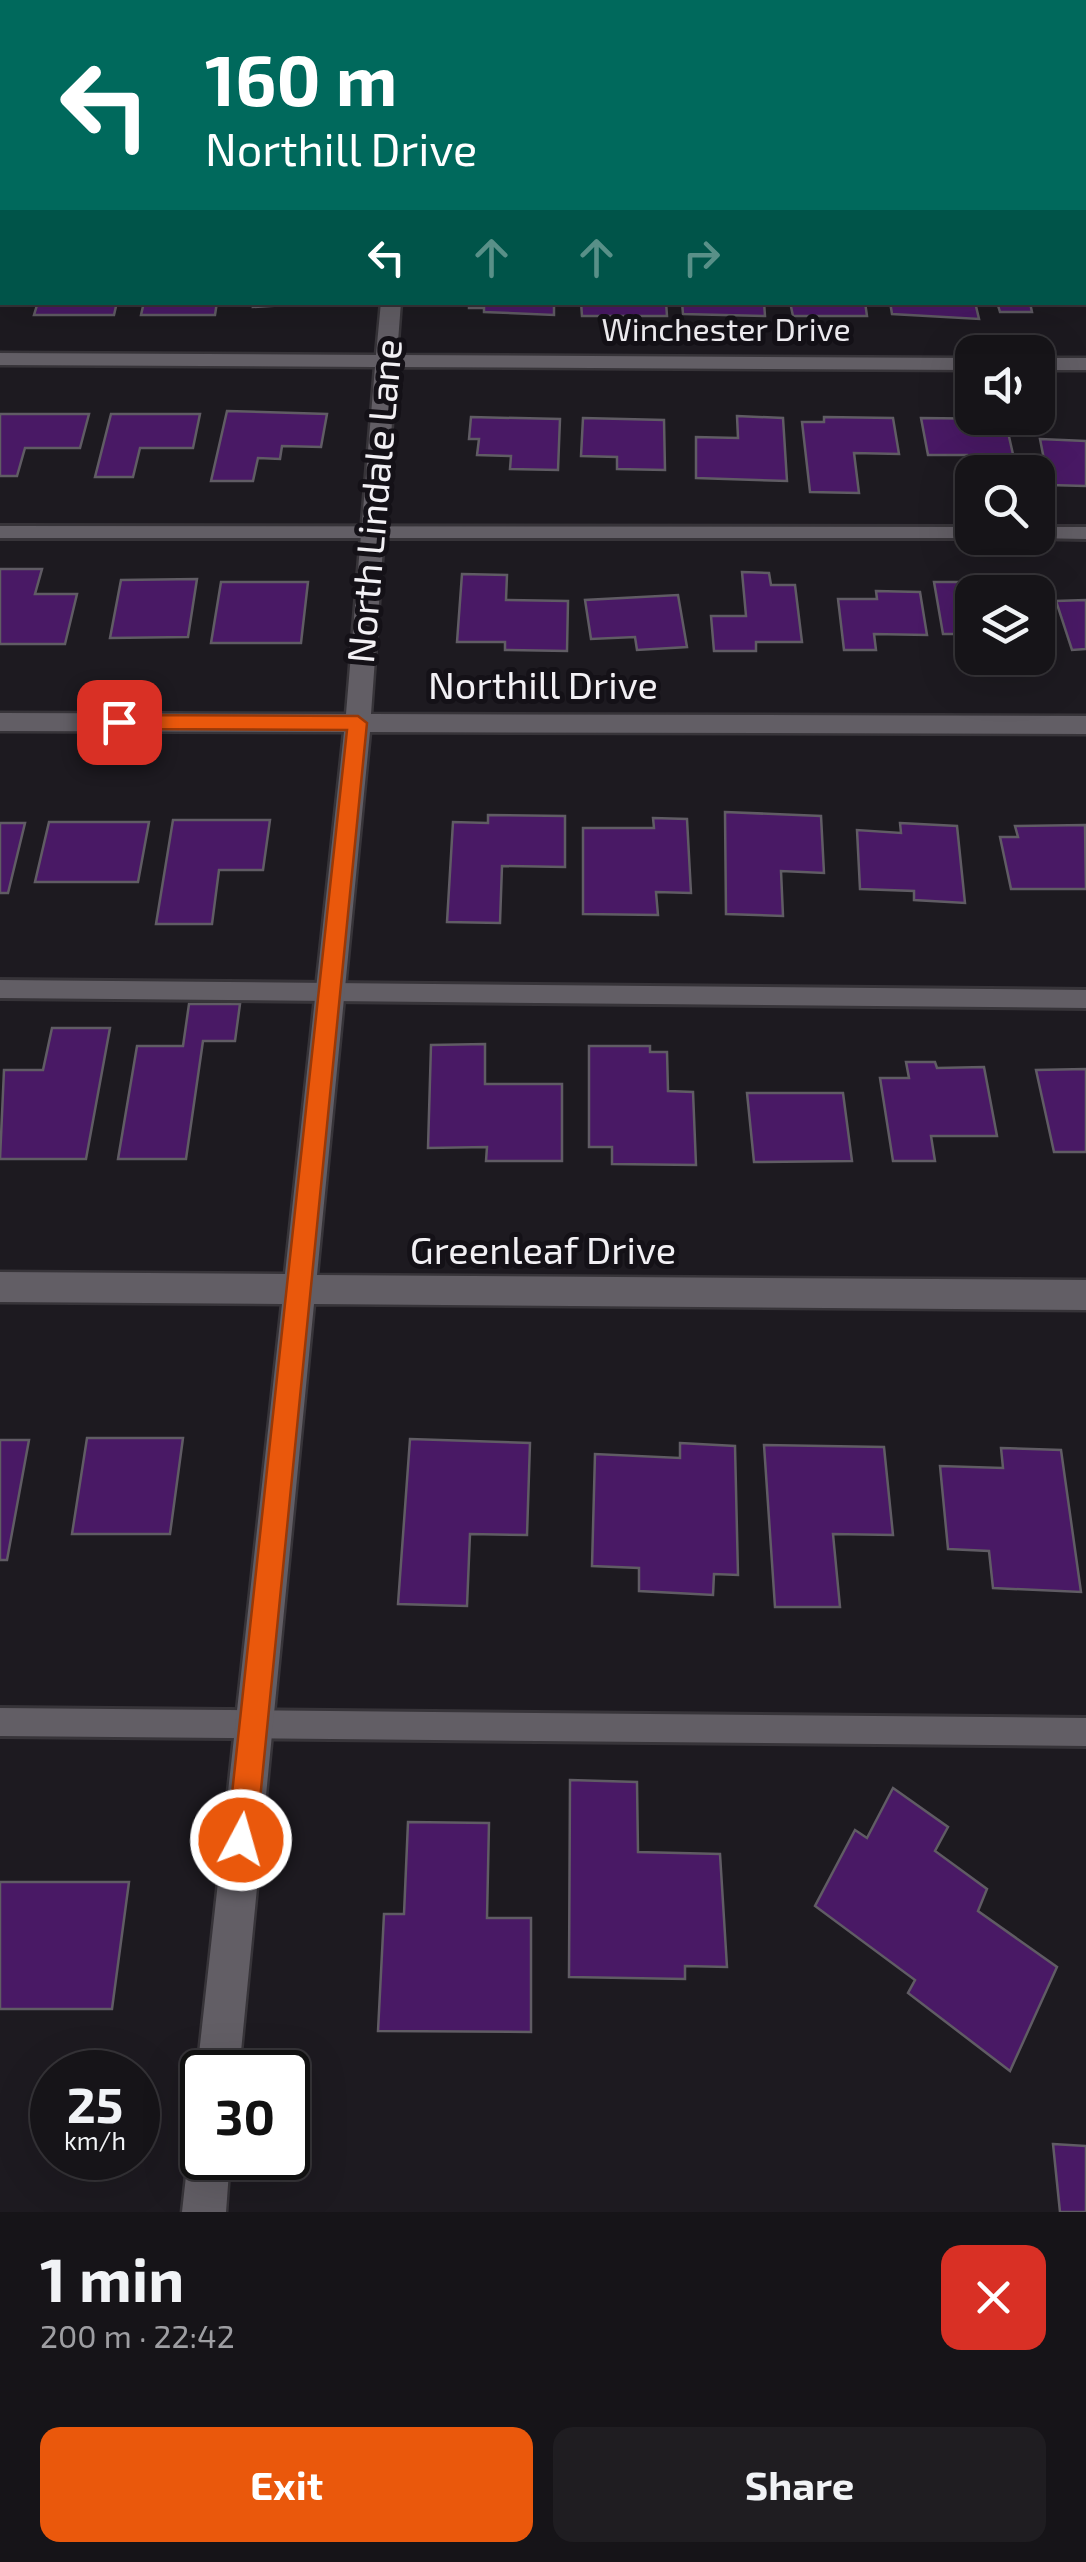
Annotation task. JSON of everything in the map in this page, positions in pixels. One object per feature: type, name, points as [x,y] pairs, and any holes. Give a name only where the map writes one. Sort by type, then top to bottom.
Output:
[{"type":"street","name":"North Lindale Lane","points":[[220,2050],[358,723],[390,305]]},
{"type":"street","name":"Winchester Drive","points":[[0,359],[955,364]]},
{"type":"street","points":[[1055,364],[1086,364]]},
{"type":"street","name":"Northill Drive","points":[[0,722],[1086,724]]},
{"type":"street","name":"Greenleaf Drive","points":[[0,1286],[1086,1296]]},
{"type":"street","points":[[204,2212],[207,2180]]},
{"type":"lane","points":[[0,532],[955,534]]},
{"type":"lane","points":[[1055,533],[1086,533]]},
{"type":"lane","points":[[0,989],[1086,998]]},
{"type":"lane","points":[[0,1722],[1086,1732]]},
{"type":"building","points":[[37,305],[116,305],[114,315],[34,315]]},
{"type":"building","points":[[143,305],[217,305],[215,315],[141,315]]},
{"type":"building","points":[[554,305],[554,315],[484,312],[484,308],[469,308]]},
{"type":"building","points":[[581,305],[666,305],[667,316],[582,316]]},
{"type":"building","points":[[682,305],[764,305],[765,316],[683,314]]},
{"type":"building","points":[[791,305],[865,305],[867,316],[793,316]]},
{"type":"building","points":[[890,305],[976,305],[979,319],[892,314]]},
{"type":"building","points":[[998,305],[1030,305],[1032,312],[1000,312]]},
{"type":"building","points":[[227,411],[327,414],[321,447],[282,446],[280,459],[258,458],[253,481],[211,481]]},
{"type":"building","points":[[0,414],[89,414],[80,448],[25,448],[17,476],[0,476]]},
{"type":"building","points":[[111,414],[200,414],[193,448],[140,448],[133,477],[95,477]]},
{"type":"building","points":[[737,416],[783,418],[787,481],[696,478],[696,437],[738,438]]},
{"type":"building","points":[[471,417],[560,419],[558,470],[510,469],[511,456],[477,455],[479,439],[469,439]]},
{"type":"building","points":[[824,417],[893,418],[899,454],[854,453],[859,493],[810,492],[802,422],[824,422]]},
{"type":"building","points":[[583,418],[664,420],[665,470],[617,469],[617,457],[581,456]]},
{"type":"building","points":[[921,418],[955,418],[955,435],[1009,435],[1013,455],[955,455],[928,455]]},
{"type":"building","points":[[1040,439],[1086,441],[1086,486],[1055,485],[1055,455],[1043,455]]},
{"type":"building","points":[[0,569],[42,569],[35,594],[77,594],[65,644],[0,644]]},
{"type":"building","points":[[742,572],[769,573],[771,585],[795,585],[802,642],[756,642],[756,651],[714,651],[711,616],[746,616]]},
{"type":"building","points":[[462,574],[507,575],[506,600],[568,601],[567,651],[505,650],[505,642],[457,642]]},
{"type":"building","points":[[197,579],[188,637],[110,638],[121,580]]},
{"type":"building","points":[[221,582],[308,582],[301,643],[211,643]]},
{"type":"building","points":[[934,582],[955,582],[955,634],[943,634]]},
{"type":"building","points":[[876,591],[920,592],[927,635],[874,634],[876,650],[844,650],[838,599],[877,599]]},
{"type":"building","points":[[678,595],[687,647],[637,650],[635,637],[591,639],[585,600]]},
{"type":"building","points":[[1086,600],[1086,649],[1072,650],[1056,601]]},
{"type":"building","points":[[725,812],[821,816],[824,873],[781,871],[783,916],[726,914]]},
{"type":"building","points":[[488,815],[565,816],[565,867],[502,866],[500,923],[447,922],[453,822],[488,823]]},
{"type":"building","points":[[653,818],[687,819],[691,893],[656,892],[658,915],[583,914],[583,828],[654,828]]},
{"type":"building","points":[[173,820],[270,820],[263,870],[219,870],[212,924],[156,924]]},
{"type":"building","points":[[49,822],[149,822],[138,882],[35,882]]},
{"type":"building","points":[[0,823],[25,823],[8,893],[0,893]]},
{"type":"building","points":[[900,823],[957,826],[965,903],[914,900],[914,891],[860,889],[857,830],[901,833]]},
{"type":"building","points":[[1085,825],[1086,889],[1011,889],[1000,837],[1018,837],[1015,826]]},
{"type":"building","points":[[189,1004],[240,1004],[235,1041],[203,1041],[186,1159],[118,1159],[137,1046],[183,1046]]},
{"type":"building","points":[[52,1028],[110,1028],[86,1159],[0,1159],[4,1070],[43,1070]]},
{"type":"building","points":[[485,1044],[485,1084],[562,1084],[562,1161],[486,1161],[487,1147],[428,1148],[431,1045]]},
{"type":"building","points":[[589,1046],[650,1046],[650,1052],[667,1052],[668,1091],[693,1092],[696,1165],[612,1164],[612,1147],[589,1147]]},
{"type":"building","points":[[906,1062],[935,1062],[937,1068],[984,1067],[997,1136],[931,1136],[935,1161],[893,1161],[880,1078],[909,1078]]},
{"type":"building","points":[[1086,1069],[1086,1152],[1054,1152],[1036,1070]]},
{"type":"building","points":[[747,1093],[843,1093],[852,1161],[754,1162]]},
{"type":"building","points":[[87,1438],[183,1438],[170,1534],[72,1534]]},
{"type":"building","points":[[410,1439],[530,1443],[527,1535],[470,1534],[467,1606],[398,1604]]},
{"type":"building","points":[[0,1440],[29,1440],[7,1560],[0,1560]]},
{"type":"building","points":[[680,1443],[735,1446],[738,1575],[714,1574],[713,1595],[639,1591],[639,1568],[592,1566],[595,1454],[680,1458]]},
{"type":"building","points":[[764,1445],[884,1447],[893,1535],[833,1534],[840,1607],[775,1607]]},
{"type":"building","points":[[1001,1448],[1061,1450],[1081,1592],[993,1588],[989,1551],[948,1549],[940,1466],[1003,1468]]},
{"type":"building","points":[[570,1780],[637,1782],[638,1852],[720,1854],[727,1967],[685,1966],[685,1979],[569,1977]]},
{"type":"building","points":[[893,1788],[948,1827],[935,1851],[987,1889],[978,1911],[1057,1967],[1010,2071],[908,1993],[915,1980],[815,1906],[855,1830],[867,1838]]},
{"type":"building","points":[[408,1822],[489,1823],[487,1918],[531,1918],[531,2032],[378,2031],[384,1914],[404,1914]]},
{"type":"building","points":[[0,1882],[129,1882],[112,2009],[0,2009]]},
{"type":"building","points":[[1053,2144],[1086,2146],[1086,2212],[1060,2212]]},
{"type":"route","points":[[119,722],[358,723],[241,1840]]}]
